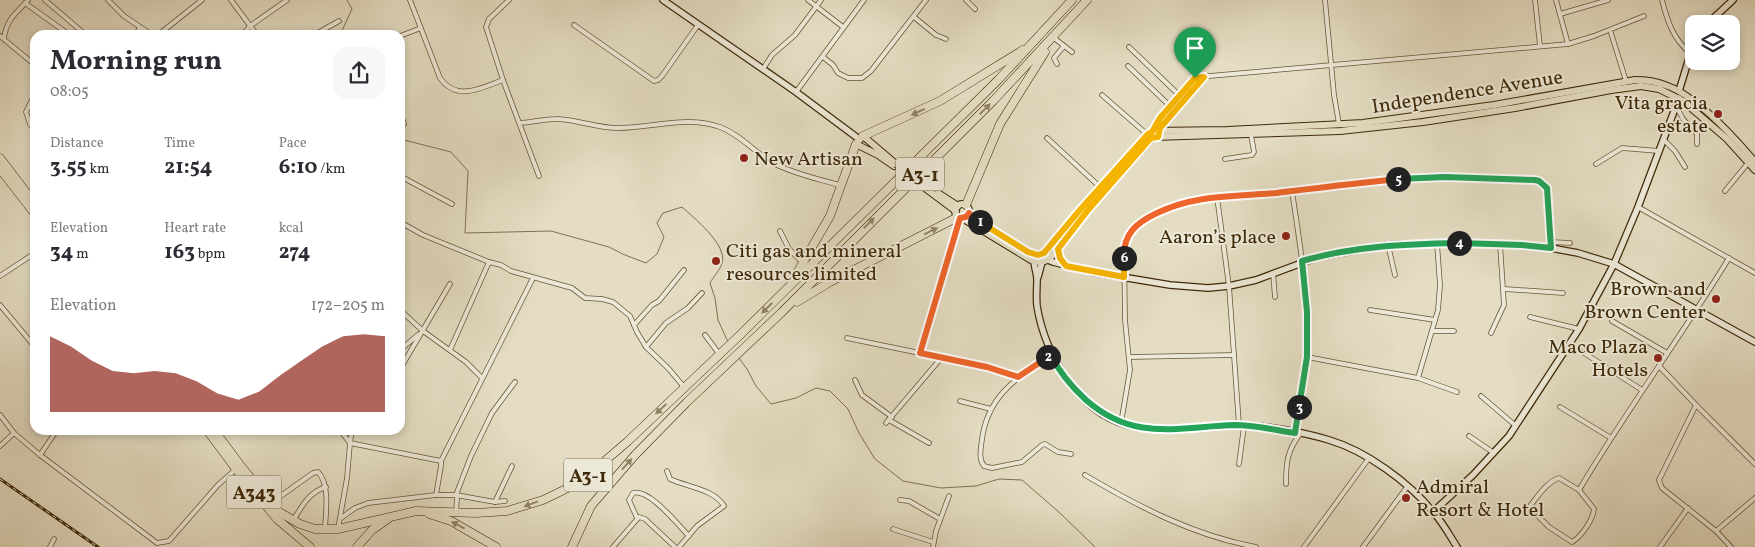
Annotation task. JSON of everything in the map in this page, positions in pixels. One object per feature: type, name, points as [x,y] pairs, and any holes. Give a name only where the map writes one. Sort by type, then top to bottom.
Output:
[{"type":"highway","name":"A3-1","points":[[416,511],[494,513],[507,511],[543,500],[572,486],[592,472],[721,354],[909,170],[1035,42],[1072,0]]},
{"type":"highway","name":"A3-1","points":[[572,547],[584,519],[600,494],[687,402],[781,313],[993,101],[1088,0]]},
{"type":"highway","points":[[781,313],[810,293],[961,213],[1000,124],[1053,38]]},
{"type":"highway","points":[[789,287],[830,216],[859,140],[940,101],[1035,42]]},
{"type":"highway","points":[[0,151],[2,164],[30,206]]},
{"type":"highway","points":[[2,164],[30,198]]},
{"type":"highway","name":"A343","points":[[211,435],[276,519],[310,547]]},
{"type":"highway","name":"A343","points":[[218,435],[271,503],[284,516],[306,527],[325,530],[338,529],[416,511],[451,521],[496,547]]},
{"type":"highway","name":"A343","points":[[357,547],[378,525],[395,516]]},
{"type":"main road","name":"Independence Avenue","points":[[1340,128],[1467,110],[1626,81],[1649,81],[1665,84],[1716,121],[1752,162],[1755,170]]},
{"type":"main road","name":"Independence Avenue","points":[[1153,135],[1340,128],[1423,122],[1515,108],[1634,86],[1679,94]]},
{"type":"main road","name":"Independence Avenue","points":[[1153,135],[1251,135],[1262,131]]},
{"type":"main road","points":[[1034,258],[1043,253],[1100,187],[1153,135]]},
{"type":"main road","points":[[859,140],[961,213],[1034,258],[1045,261],[1058,249],[1088,210],[1153,135]]},
{"type":"main road","points":[[859,140],[895,165]]},
{"type":"street","points":[[45,0],[80,30]]},
{"type":"street","points":[[108,0],[144,30]]},
{"type":"street","points":[[164,30],[202,0]]},
{"type":"street","points":[[231,0],[253,30]]},
{"type":"street","points":[[246,30],[287,0]]},
{"type":"street","points":[[410,0],[440,78],[445,85],[456,91],[466,92],[503,80]]},
{"type":"street","points":[[510,0],[489,19],[486,27],[503,80],[539,176]]},
{"type":"street","points":[[663,0],[796,92],[859,140]]},
{"type":"street","points":[[808,0],[843,27]]},
{"type":"street","points":[[763,69],[772,55],[795,35],[821,0]]},
{"type":"street","points":[[796,92],[864,0]]},
{"type":"street","points":[[823,57],[833,65],[839,75],[852,79],[862,78],[871,71],[926,0]]},
{"type":"street","points":[[966,0],[975,9]]},
{"type":"street","points":[[1325,0],[1340,128]]},
{"type":"street","points":[[1535,0],[1540,46]]},
{"type":"street","points":[[1556,0],[1568,44]]},
{"type":"street","points":[[1560,14],[1608,0]]},
{"type":"street","points":[[1662,0],[1669,24],[1681,46],[1685,49]]},
{"type":"street","points":[[1716,15],[1732,0]]},
{"type":"street","points":[[30,60],[2,37],[9,20],[26,2],[63,30]]},
{"type":"street","points":[[1153,135],[1156,124],[1195,78],[1264,70],[1332,66],[1568,44],[1644,16]]},
{"type":"street","points":[[914,17],[936,35],[946,40]]},
{"type":"street","points":[[323,30],[339,21]]},
{"type":"street","points":[[574,25],[654,80],[658,80],[698,25]]},
{"type":"street","points":[[405,34],[421,28]]},
{"type":"street","points":[[1611,33],[1626,81]]},
{"type":"street","points":[[1053,38],[1072,52]]},
{"type":"street","points":[[1057,64],[1054,58],[1064,46]]},
{"type":"street","points":[[1129,47],[1179,95]]},
{"type":"street","points":[[1128,66],[1170,106]]},
{"type":"street","points":[[1434,512],[1494,453],[1516,426],[1579,329],[1614,264],[1638,206],[1676,106],[1685,70]]},
{"type":"street","points":[[1153,135],[1204,77]]},
{"type":"street","points":[[1102,95],[1153,135]]},
{"type":"street","points":[[30,104],[26,112],[30,124]]},
{"type":"street","points":[[1676,106],[1682,119],[1697,134],[1697,144]]},
{"type":"street","points":[[520,123],[557,119],[618,128],[689,122],[704,124],[728,131],[751,145],[774,163],[842,186]]},
{"type":"street","points":[[1225,159],[1252,155],[1254,152],[1251,135]]},
{"type":"street","points":[[1047,138],[1100,187]]},
{"type":"street","points":[[1664,140],[1675,151],[1685,167]]},
{"type":"street","points":[[1596,164],[1621,149],[1659,151]]},
{"type":"street","points":[[1725,192],[1752,162]]},
{"type":"street","points":[[1121,423],[1130,370],[1125,320],[1124,246],[1138,224],[1178,204],[1217,197],[1407,178],[1445,177],[1539,181],[1547,188],[1551,245]]},
{"type":"street","points":[[405,179],[452,204]]},
{"type":"street","points":[[1286,484],[1287,456],[1298,433],[1307,357],[1307,312],[1292,191]]},
{"type":"street","points":[[1217,197],[1229,286],[1242,426],[1239,464]]},
{"type":"street","points":[[1638,206],[1755,273]]},
{"type":"street","points":[[920,353],[961,213]]},
{"type":"street","points":[[405,225],[423,235],[488,262],[501,265],[511,271],[572,288],[585,298],[609,300],[628,313],[646,346],[684,387]]},
{"type":"street","points":[[780,231],[789,249],[804,263]]},
{"type":"street","points":[[1418,378],[1440,297],[1437,244]]},
{"type":"street","points":[[1491,332],[1504,305],[1500,244]]},
{"type":"street","points":[[1045,261],[1124,277],[1187,287],[1208,288],[1256,280],[1302,261],[1388,245],[1570,244]]},
{"type":"street","points":[[1388,245],[1395,275]]},
{"type":"street","points":[[1551,245],[1614,264],[1754,340]]},
{"type":"street","points":[[1058,249],[1060,258],[1066,266]]},
{"type":"street","points":[[1037,279],[1045,261],[1043,253]]},
{"type":"street","points":[[0,276],[30,256]]},
{"type":"street","points":[[1034,258],[1037,279],[1037,307],[1051,355],[1062,373],[1081,395],[1099,411],[1121,423],[1136,427],[1172,430],[1242,426],[1298,433],[1338,443],[1369,458],[1386,469],[1407,487],[1434,512],[1457,547]]},
{"type":"street","points":[[1578,490],[1642,390],[1697,310],[1729,258]]},
{"type":"street","points":[[450,350],[488,262]]},
{"type":"street","points":[[634,324],[652,305],[659,301],[684,270]]},
{"type":"street","points":[[1273,273],[1275,297]]},
{"type":"street","points":[[436,495],[441,461],[533,278]]},
{"type":"street","points":[[405,361],[450,284]]},
{"type":"street","points":[[1504,289],[1563,293]]},
{"type":"street","points":[[646,346],[666,323],[688,308],[702,293]]},
{"type":"street","points":[[0,305],[30,341]]},
{"type":"street","points":[[1370,310],[1435,320]]},
{"type":"street","points":[[405,315],[482,378]]},
{"type":"street","points":[[1530,317],[1579,329]]},
{"type":"street","points":[[1612,321],[1667,353]]},
{"type":"street","points":[[405,346],[423,331]]},
{"type":"street","points":[[1432,331],[1454,331]]},
{"type":"street","points":[[705,335],[721,354]]},
{"type":"street","points":[[847,338],[987,367],[1018,377]]},
{"type":"street","points":[[1570,344],[1642,390]]},
{"type":"street","points":[[1051,355],[1018,377],[1002,392],[991,409],[983,432],[981,462],[987,468],[1022,462],[1042,444],[1058,452],[1071,454]]},
{"type":"street","points":[[1130,357],[1234,355]]},
{"type":"street","points":[[889,420],[942,357]]},
{"type":"street","points":[[1307,357],[1418,378],[1457,392]]},
{"type":"street","points":[[1659,366],[1696,406],[1755,464]]},
{"type":"street","points":[[855,380],[862,395],[889,420],[929,443]]},
{"type":"street","points":[[456,512],[456,495],[471,456],[492,413],[515,382]]},
{"type":"street","points":[[1481,396],[1516,426]]},
{"type":"street","points":[[960,401],[991,409]]},
{"type":"street","points":[[1560,406],[1611,438]]},
{"type":"street","points":[[1696,406],[1659,480],[1662,488],[1716,531],[1731,547]]},
{"type":"street","points":[[0,415],[14,432],[40,455],[157,543],[169,541],[218,485],[236,469]]},
{"type":"street","points":[[0,446],[14,432]]},
{"type":"street","points":[[40,455],[54,435]]},
{"type":"street","points":[[344,435],[350,443],[441,461]]},
{"type":"street","points":[[338,529],[347,478],[351,435]]},
{"type":"street","points":[[1470,436],[1494,453]]},
{"type":"street","points":[[1304,547],[1369,458]]},
{"type":"street","points":[[495,502],[512,466]]},
{"type":"street","points":[[637,518],[645,519],[677,547],[697,526],[723,508],[724,506],[720,501],[707,492],[670,479],[667,471]]},
{"type":"street","points":[[271,503],[316,472],[321,475],[326,487],[325,530]]},
{"type":"street","points":[[1085,475],[1158,515],[1192,529],[1256,547]]},
{"type":"street","points":[[1556,478],[1562,479],[1578,490],[1592,506],[1594,512],[1580,535],[1572,542],[1560,536],[1532,511],[1530,506],[1556,478]]},
{"type":"street","points":[[293,521],[312,493],[317,489],[326,487]]},
{"type":"street","points":[[1363,547],[1407,487]]},
{"type":"street","points":[[637,518],[629,500],[633,493],[638,491],[648,496],[660,506],[689,536]]},
{"type":"street","points":[[341,518],[355,508],[368,503],[436,495],[456,495],[495,502],[506,501]]},
{"type":"street","points":[[893,529],[933,545],[949,496]]},
{"type":"street","points":[[1716,531],[1755,498]]},
{"type":"street","points":[[900,500],[909,502],[940,520]]},
{"type":"street","points":[[1660,547],[1688,508]]},
{"type":"street","points":[[613,547],[637,518]]},
{"type":"street","points":[[50,547],[54,539]]},
{"type":"waterway","points":[[342,30],[352,9],[347,0]]},
{"type":"waterway","points":[[405,140],[451,152],[468,171],[465,233],[551,231],[609,247],[646,263],[657,254],[664,237],[657,223],[663,213],[682,207],[701,224],[720,248],[722,263],[710,283],[715,298],[718,320],[728,342]]},
{"type":"waterway","points":[[739,358],[756,386],[771,404],[796,398],[816,388],[830,391],[848,409],[859,433],[875,459],[903,481],[941,488],[976,486],[999,479],[1022,480],[1095,547]]},
{"type":"railway","points":[[0,479],[98,547]]},
{"type":"place","name":"Vita gracia estate","points":[[1718,114]]},
{"type":"place","name":"New Artisan","points":[[744,158]]},
{"type":"place","name":"Aaron’s place","points":[[1286,236]]},
{"type":"place","name":"Citi gas and mineral resources limited","points":[[716,261]]},
{"type":"place","name":"Brown and Brown Center","points":[[1716,299]]},
{"type":"place","name":"Maco Plaza Hotels","points":[[1658,358]]},
{"type":"place","name":"Admiral Resort & Hotel","points":[[1406,498]]},
{"type":"route","points":[[1204,77],[1160,128],[1158,137],[1151,138],[1088,210],[1058,249],[1059,256],[1066,266],[1124,277],[1124,246],[1133,229],[1144,220],[1188,201],[1407,178],[1445,177],[1539,181],[1547,188],[1551,248],[1462,243],[1399,244],[1354,250],[1302,261],[1307,312],[1307,357],[1295,433],[1239,425],[1172,430],[1136,427],[1108,417],[1094,407],[1065,378],[1051,355],[1018,377],[987,367],[920,353],[960,218],[968,216],[969,213],[1028,252],[1038,255],[1044,253],[1079,211],[1148,134],[1152,132],[1160,118],[1195,78],[1204,77]]}]
